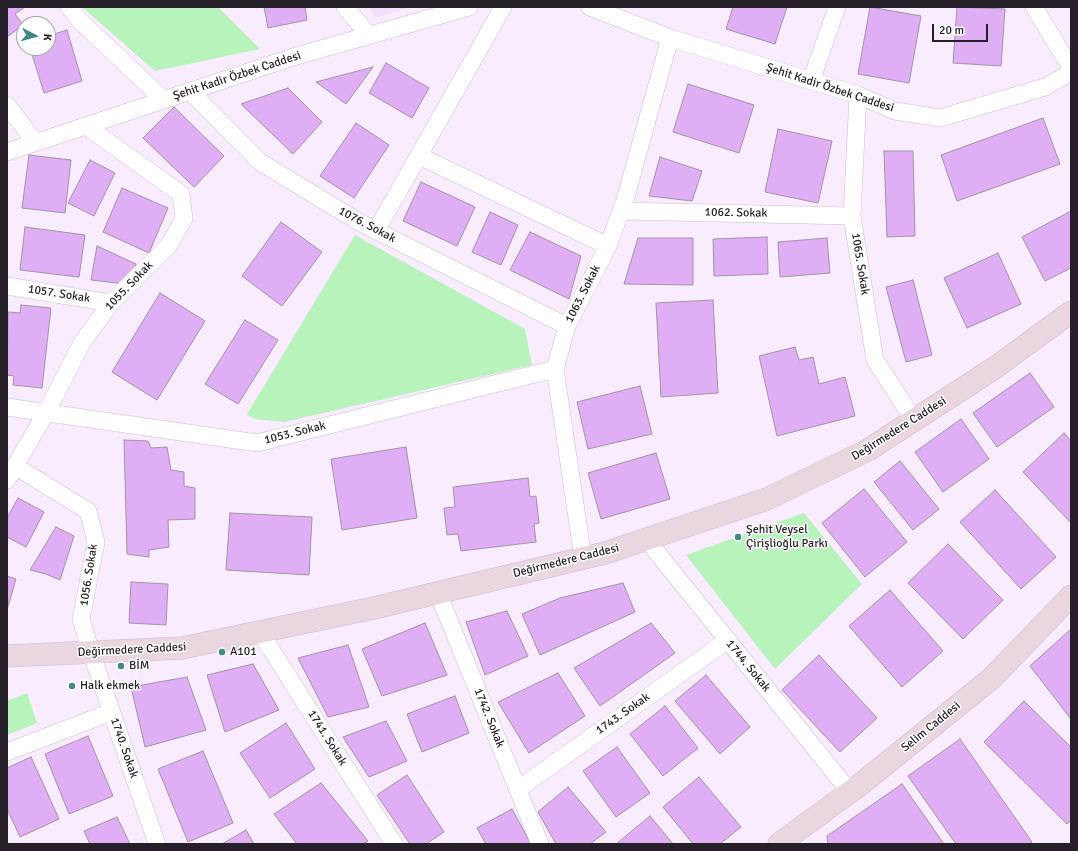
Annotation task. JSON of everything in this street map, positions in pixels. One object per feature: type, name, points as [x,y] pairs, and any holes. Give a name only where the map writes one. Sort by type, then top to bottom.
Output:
[{"type":"street","points":[[69,7],[80,21],[164,100]]},
{"type":"street","points":[[345,7],[369,35]]},
{"type":"street","name":"Şehit Kadir Özbek Caddesi","points":[[7,152],[293,57],[468,7]]},
{"type":"street","points":[[376,231],[503,7]]},
{"type":"street","name":"Şehit Kadir Özbek Caddesi","points":[[590,7],[670,38],[858,95],[895,111],[940,118],[1045,87],[1071,72]]},
{"type":"street","points":[[811,81],[837,7]]},
{"type":"street","points":[[1034,7],[1071,68]]},
{"type":"street","name":"1063. Sokak","points":[[582,558],[554,369],[567,326],[608,246],[621,211],[670,38]]},
{"type":"street","name":"1076. Sokak","points":[[190,91],[260,162],[376,231],[567,326]]},
{"type":"street","name":"1065. Sokak","points":[[858,95],[852,216],[875,360],[914,420]]},
{"type":"street","points":[[7,105],[35,142]]},
{"type":"street","name":"1055. Sokak","points":[[11,473],[47,411],[83,341],[111,303],[170,245],[184,219],[181,194],[86,126]]},
{"type":"street","points":[[419,156],[608,246]]},
{"type":"street","name":"1062. Sokak","points":[[621,211],[852,216]]},
{"type":"street","name":"1057. Sokak","points":[[7,286],[111,303]]},
{"type":"street","name":"Değirmedere Caddesi","points":[[7,656],[182,648],[374,608],[438,593],[582,558],[646,539],[767,499],[868,450],[996,367],[1071,312]]},
{"type":"street","name":"1053. Sokak","points":[[7,407],[47,411],[257,443],[554,369]]},
{"type":"street","name":"1056. Sokak","points":[[11,473],[88,511],[96,542],[81,619],[91,652]]},
{"type":"street","name":"1744. Sokak","points":[[646,539],[850,792]]},
{"type":"street","name":"1742. Sokak","points":[[438,593],[540,844]]},
{"type":"street","name":"Selim Caddesi","points":[[779,844],[850,792],[992,678],[1071,596]]},
{"type":"street","name":"1741. Sokak","points":[[260,632],[394,844]]},
{"type":"street","name":"1743. Sokak","points":[[518,789],[728,640]]},
{"type":"street","name":"1740. Sokak","points":[[91,652],[157,844]]},
{"type":"street","points":[[7,752],[111,712]]},
{"type":"shaded area","points":[[369,7],[412,7],[375,18]]},
{"type":"green space","points":[[82,7],[218,7],[260,49],[155,71]]},
{"type":"green space","points":[[355,235],[525,329],[532,365],[284,422],[254,419],[247,414]]},
{"type":"green space","points":[[804,513],[862,584],[775,669],[686,555]]},
{"type":"green space","points":[[27,693],[37,723],[7,735],[7,701]]},
{"type":"building","points":[[7,7],[25,7],[15,14],[16,16],[16,30],[7,37]]},
{"type":"building","points":[[264,7],[305,7],[307,20],[268,28]]},
{"type":"building","points":[[733,7],[787,7],[775,44],[726,29]]},
{"type":"building","points":[[870,7],[921,16],[909,83],[858,74]]},
{"type":"building","points":[[957,7],[1005,9],[1001,66],[953,63]]},
{"type":"building","points":[[67,30],[82,81],[44,93],[32,56],[56,56],[56,33]]},
{"type":"building","points":[[386,63],[429,88],[412,118],[369,93]]},
{"type":"building","points":[[373,67],[346,104],[316,82]]},
{"type":"building","points":[[688,84],[754,105],[739,153],[673,132]]},
{"type":"building","points":[[288,88],[322,122],[293,154],[241,104]]},
{"type":"building","points":[[174,107],[224,156],[194,187],[143,138]]},
{"type":"building","points":[[1043,118],[1060,164],[957,201],[941,155]]},
{"type":"building","points":[[356,123],[389,145],[354,198],[320,176]]},
{"type":"building","points":[[778,129],[832,141],[818,203],[765,192]]},
{"type":"building","points":[[884,151],[913,151],[915,236],[887,237]]},
{"type":"building","points":[[29,155],[71,160],[65,213],[22,208]]},
{"type":"building","points":[[660,157],[702,171],[692,201],[649,196]]},
{"type":"building","points":[[90,160],[115,173],[94,216],[68,203]]},
{"type":"building","points":[[421,182],[475,207],[457,246],[403,221]]},
{"type":"building","points":[[122,188],[168,208],[149,253],[103,232]]},
{"type":"building","points":[[1071,211],[1071,268],[1045,281],[1022,237]]},
{"type":"building","points":[[490,212],[518,225],[501,265],[472,252]]},
{"type":"building","points":[[281,222],[322,252],[282,306],[242,276]]},
{"type":"building","points":[[25,227],[85,235],[79,277],[20,270]]},
{"type":"building","points":[[530,232],[581,256],[569,299],[510,270]]},
{"type":"building","points":[[767,237],[768,274],[714,276],[713,239]]},
{"type":"building","points":[[638,238],[693,238],[693,285],[624,284]]},
{"type":"building","points":[[827,238],[830,273],[780,277],[778,242]]},
{"type":"building","points":[[97,246],[136,264],[126,284],[91,280]]},
{"type":"building","points":[[998,253],[1021,304],[967,328],[944,278]]},
{"type":"building","points":[[913,280],[932,355],[906,362],[886,287]]},
{"type":"building","points":[[160,293],[205,321],[157,400],[112,372]]},
{"type":"building","points":[[713,300],[718,393],[661,397],[656,303]]},
{"type":"building","points":[[21,305],[51,308],[42,388],[13,385],[14,376],[7,375],[8,312],[20,313]]},
{"type":"building","points":[[245,320],[278,340],[238,404],[205,384]]},
{"type":"building","points":[[795,347],[799,360],[813,357],[819,384],[845,377],[855,416],[777,436],[759,356]]},
{"type":"building","points":[[1030,373],[1054,407],[997,447],[973,413]]},
{"type":"building","points":[[640,386],[652,434],[588,449],[577,402]]},
{"type":"building","points":[[961,419],[989,459],[943,492],[915,452]]},
{"type":"building","points":[[1064,433],[1071,441],[1071,523],[1023,472]]},
{"type":"building","points":[[124,440],[148,441],[151,448],[167,447],[171,470],[184,472],[184,486],[195,488],[195,519],[168,520],[169,547],[149,550],[149,557],[127,554]]},
{"type":"building","points":[[406,447],[417,518],[342,530],[331,459]]},
{"type":"building","points":[[656,453],[670,499],[601,519],[588,473]]},
{"type":"building","points":[[900,461],[939,509],[913,530],[874,482]]},
{"type":"building","points":[[528,478],[530,497],[536,496],[539,523],[534,524],[536,542],[461,551],[458,534],[447,535],[444,508],[455,507],[453,487]]},
{"type":"building","points":[[864,489],[907,542],[865,577],[822,523]]},
{"type":"building","points":[[995,490],[1056,557],[1021,589],[960,522]]},
{"type":"building","points":[[18,498],[44,512],[26,547],[7,537],[7,518]]},
{"type":"building","points":[[230,513],[312,517],[309,575],[226,570]]},
{"type":"building","points":[[56,527],[74,536],[60,580],[46,574],[30,570]]},
{"type":"building","points":[[948,544],[1003,600],[963,639],[908,583]]},
{"type":"building","points":[[7,576],[16,579],[7,610]]},
{"type":"building","points":[[131,582],[168,584],[166,625],[129,623]]},
{"type":"building","points":[[623,583],[635,612],[540,655],[522,614],[560,598]]},
{"type":"building","points":[[890,590],[943,651],[902,687],[849,626]]},
{"type":"building","points":[[507,611],[528,656],[485,675],[466,622]]},
{"type":"building","points":[[425,623],[447,675],[382,696],[362,649]]},
{"type":"building","points":[[651,623],[675,653],[600,706],[574,668]]},
{"type":"building","points":[[1071,629],[1071,719],[1030,666]]},
{"type":"building","points":[[348,645],[369,707],[328,717],[298,658]]},
{"type":"building","points":[[819,655],[877,718],[840,752],[782,690]]},
{"type":"building","points":[[253,664],[279,710],[225,732],[207,675]]},
{"type":"building","points":[[558,673],[585,716],[529,753],[498,702]]},
{"type":"building","points":[[706,675],[750,727],[720,754],[675,701]]},
{"type":"building","points":[[187,677],[206,730],[145,747],[131,687]]},
{"type":"building","points":[[455,696],[469,733],[422,752],[407,714]]},
{"type":"building","points":[[1024,701],[1071,747],[1071,820],[1067,824],[984,742]]},
{"type":"building","points":[[665,706],[698,748],[663,776],[630,734]]},
{"type":"building","points":[[386,721],[407,761],[369,777],[343,737]]},
{"type":"building","points":[[286,723],[315,769],[270,798],[240,753]]},
{"type":"building","points":[[88,736],[113,796],[69,814],[45,754]]},
{"type":"building","points":[[960,739],[1032,842],[1029,844],[956,844],[908,776]]},
{"type":"building","points":[[617,747],[650,793],[616,817],[583,771]]},
{"type":"building","points":[[203,751],[233,823],[188,842],[158,769]]},
{"type":"building","points":[[31,757],[59,819],[20,837],[7,809],[7,768]]},
{"type":"building","points":[[407,775],[444,832],[426,844],[410,844],[377,795]]},
{"type":"building","points":[[699,777],[741,827],[720,844],[693,844],[663,807]]},
{"type":"building","points":[[321,783],[368,841],[363,844],[297,844],[274,814]]},
{"type":"building","points":[[902,784],[944,844],[828,844],[827,836]]},
{"type":"building","points":[[568,787],[606,832],[590,844],[556,844],[538,812]]},
{"type":"building","points":[[512,809],[531,844],[486,844],[477,828]]},
{"type":"building","points":[[650,816],[673,844],[616,844]]},
{"type":"building","points":[[117,817],[130,844],[90,844],[84,831]]},
{"type":"building","points":[[246,830],[254,844],[222,844]]},
{"type":"place","name":"Şehit Veysel Çirişlioğlu Parkı","points":[[738,537]]},
{"type":"place","name":"A101","points":[[222,652]]},
{"type":"place","name":"BİM","points":[[121,666]]},
{"type":"place","name":"Halk ekmek","points":[[72,686]]}]
